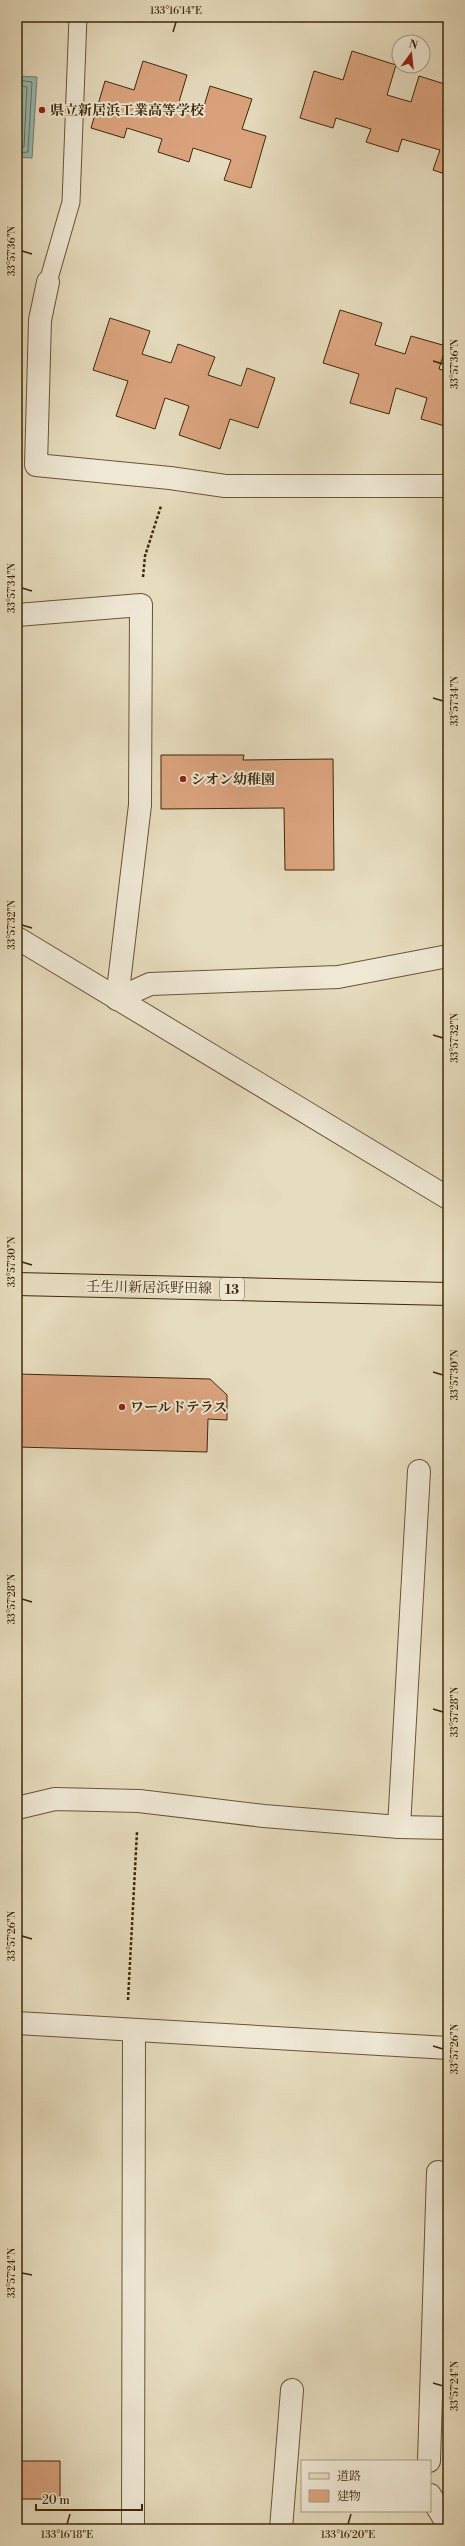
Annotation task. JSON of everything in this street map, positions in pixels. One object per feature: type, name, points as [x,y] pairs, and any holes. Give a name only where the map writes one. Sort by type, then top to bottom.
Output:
[{"type":"main road","name":"壬生川新居浜野田線","points":[[17,1284],[448,1294]]},
{"type":"street","points":[[48,282],[40,320],[36,465],[170,478],[225,486],[448,486]]},
{"type":"street","points":[[17,615],[141,605],[140,805],[117,999]]},
{"type":"street","points":[[17,938],[448,1198]]},
{"type":"street","points":[[117,999],[150,984],[338,977],[448,956]]},
{"type":"street","points":[[399,1827],[419,1471]]},
{"type":"street","points":[[17,1808],[55,1799],[139,1801],[264,1816],[399,1827],[448,1828]]},
{"type":"street","points":[[17,2023],[448,2048]]},
{"type":"street","points":[[133,2529],[134,2030]]},
{"type":"street","points":[[429,2460],[438,2172]]},
{"type":"street","points":[[281,2529],[292,2390]]},
{"type":"street","points":[[431,2497],[448,2524]]},
{"type":"lane","points":[[48,282],[71,202],[78,17]]},
{"type":"path","points":[[141,605],[145,556],[170,478]]},
{"type":"path","points":[[134,2030],[128,2015],[139,1801]]},
{"type":"water","points":[[17,76],[37,77],[32,158],[17,157]]},
{"type":"building","points":[[352,51],[391,63],[391,74],[393,74],[387,95],[411,102],[419,76],[448,85],[448,175],[433,170],[440,150],[402,139],[398,152],[366,142],[371,129],[336,118],[333,128],[300,118],[314,71],[343,80]]},
{"type":"building","points":[[143,61],[187,75],[178,105],[202,113],[210,86],[252,99],[242,129],[266,136],[251,188],[224,180],[231,160],[193,148],[189,162],[158,152],[162,139],[127,128],[124,138],[91,128],[105,81],[134,90]]},
{"type":"building","points":[[340,310],[382,323],[375,345],[405,354],[411,336],[446,346],[439,369],[448,372],[448,427],[421,419],[427,398],[396,388],[389,414],[350,403],[359,374],[323,363]]},
{"type":"building","points":[[110,318],[150,331],[142,354],[171,363],[178,344],[215,357],[208,375],[241,386],[247,368],[275,378],[258,428],[230,419],[220,449],[179,435],[189,406],[165,398],[155,429],[116,416],[128,381],[93,370]]},
{"type":"building","points":[[161,755],[244,755],[243,760],[333,759],[334,870],[285,870],[284,808],[161,809]]},
{"type":"building","name":"ワールドテラス","points":[[17,1374],[210,1379],[227,1395],[227,1420],[208,1419],[207,1452],[17,1447]]},
{"type":"building","points":[[17,2461],[60,2461],[60,2499],[21,2499],[19,2493],[17,2493]]},
{"type":"place","name":"県立新居浜工業高等学校","points":[[42,110]]},
{"type":"place","name":"シオン幼稚園","points":[[183,779]]},
{"type":"place","name":"ワールドテラス","points":[[122,1407]]}]
